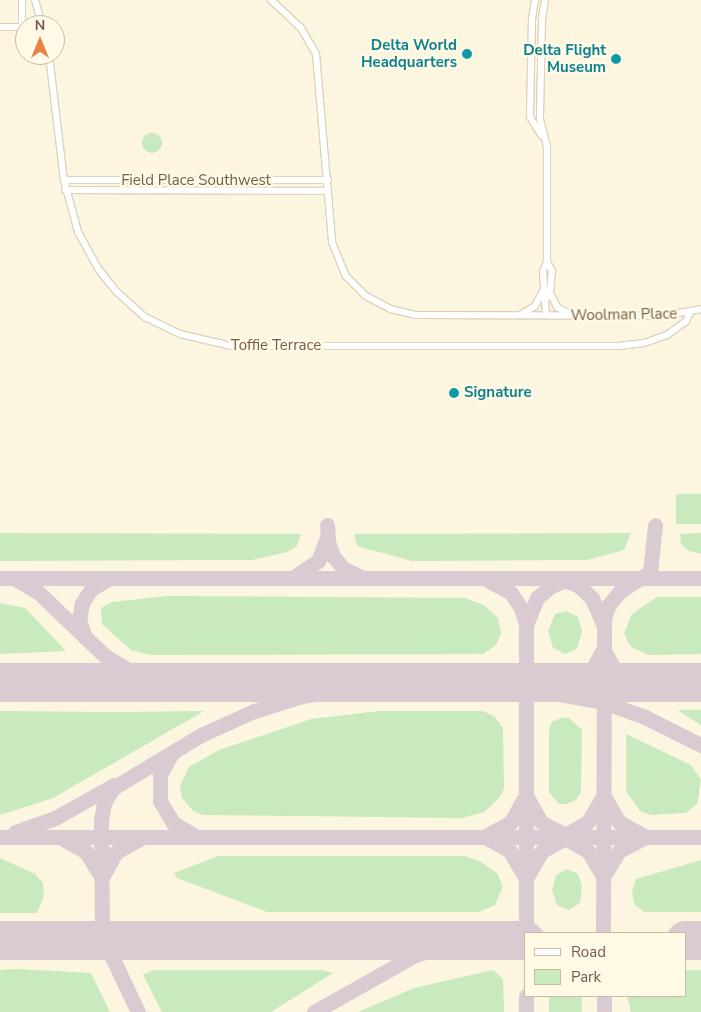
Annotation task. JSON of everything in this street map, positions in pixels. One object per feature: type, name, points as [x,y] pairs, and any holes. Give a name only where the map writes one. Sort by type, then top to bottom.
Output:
[{"type":"street","points":[[22,0],[23,15]]},
{"type":"street","points":[[35,0],[39,15]]},
{"type":"street","name":"Woolman Place","points":[[271,0],[302,28],[309,37],[320,72],[328,180],[329,226],[334,253],[346,276],[366,296],[404,314],[573,316],[690,313],[701,310]]},
{"type":"street","points":[[519,315],[535,306],[543,291],[543,271],[547,262],[548,147],[530,117],[531,41],[535,0]]},
{"type":"street","points":[[543,136],[540,61],[546,0]]},
{"type":"street","points":[[0,27],[15,27]]},
{"type":"street","name":"Toffie Terrace","points":[[50,65],[64,180],[80,235],[99,270],[117,292],[160,325],[214,344],[628,346],[667,335],[686,321],[690,313]]},
{"type":"street","name":"Field Place Southwest","points":[[64,180],[328,180]]},
{"type":"street","points":[[128,181],[128,190]]},
{"type":"street","points":[[177,181],[177,190]]},
{"type":"street","points":[[239,181],[239,190]]},
{"type":"street","name":"Field Place Southwest","points":[[66,190],[328,191]]},
{"type":"street","points":[[546,316],[552,271],[547,262]]},
{"type":"street","points":[[543,291],[557,307],[573,316]]},
{"type":"green space","points":[[152,133],[159,136],[162,143],[159,150],[152,153],[145,150],[142,143],[145,136]]},
{"type":"green space","points":[[676,494],[701,494],[701,524],[676,524]]},
{"type":"green space","points":[[0,533],[301,534],[297,546],[287,552],[252,560],[0,561]]},
{"type":"green space","points":[[631,533],[624,550],[587,560],[412,561],[357,546],[354,534]]},
{"type":"green space","points":[[701,533],[701,554],[689,551],[681,544],[680,534]]},
{"type":"green space","points":[[167,596],[465,598],[484,605],[498,618],[501,633],[496,645],[483,654],[150,655],[131,650],[102,624],[101,608],[112,602]]},
{"type":"green space","points":[[657,597],[701,597],[701,654],[648,655],[630,646],[624,633],[632,614]]},
{"type":"green space","points":[[0,603],[25,608],[66,651],[0,654]]},
{"type":"green space","points":[[566,611],[578,617],[582,631],[577,649],[565,654],[553,648],[548,631],[555,614]]},
{"type":"green space","points":[[678,710],[701,710],[701,725],[686,716]]},
{"type":"green space","points":[[0,711],[204,711],[53,798],[0,815]]},
{"type":"green space","points":[[379,711],[483,711],[494,716],[503,728],[504,789],[499,798],[484,812],[462,818],[202,815],[193,811],[182,798],[180,786],[189,767],[219,750],[311,719]]},
{"type":"green space","points":[[561,718],[569,718],[582,730],[581,792],[576,800],[567,804],[559,804],[549,792],[549,729],[552,722]]},
{"type":"green space","points":[[626,734],[691,765],[701,780],[697,804],[686,813],[651,815],[640,811],[626,791]]},
{"type":"green space","points":[[218,856],[465,856],[481,862],[497,873],[503,886],[495,905],[479,912],[267,912],[177,878],[174,873]]},
{"type":"green space","points":[[0,858],[35,874],[43,883],[44,896],[37,913],[0,913]]},
{"type":"green space","points":[[701,860],[701,912],[644,912],[634,904],[632,891],[636,879]]},
{"type":"green space","points":[[567,869],[578,874],[582,885],[580,903],[569,910],[557,905],[552,890],[556,875]]},
{"type":"green space","points":[[19,969],[91,973],[110,1012],[0,1012],[0,970]]},
{"type":"green space","points":[[153,970],[322,970],[333,973],[271,1012],[162,1012],[143,975]]},
{"type":"green space","points":[[493,970],[503,979],[504,1012],[358,1012],[414,988]]},
{"type":"green space","points":[[686,970],[701,970],[701,1012],[631,1012],[627,997],[686,997]]},
{"type":"green space","points":[[549,997],[582,997],[582,1012],[549,1012]]},
{"type":"taxiway","points":[[327,525],[328,541],[333,556],[344,569],[361,577]]},
{"type":"taxiway","points":[[603,932],[604,619],[608,606],[620,591],[650,572],[655,525]]},
{"type":"taxiway","points":[[294,577],[318,561],[327,537]]},
{"type":"taxiway","points":[[0,578],[701,578]]},
{"type":"taxiway","points":[[85,637],[79,620],[82,603],[91,589],[108,579]]},
{"type":"taxiway","points":[[17,580],[38,592],[105,656],[130,671],[163,682]]},
{"type":"taxiway","points":[[487,580],[511,593],[521,608],[526,624]]},
{"type":"taxiway","points":[[565,580],[579,586],[592,598],[603,624]]},
{"type":"taxiway","points":[[526,932],[526,625],[537,598],[551,586],[565,580]]},
{"type":"taxiway","points":[[569,682],[592,670],[602,651]]},
{"type":"taxiway","points":[[604,651],[615,670],[638,682]]},
{"type":"taxiway","points":[[138,1012],[102,936],[101,820],[104,803],[113,788],[201,735],[254,711],[302,696],[384,682]]},
{"type":"taxiway","points":[[493,682],[603,702],[645,717],[701,745]]},
{"type":"taxiway","points":[[172,753],[160,775],[160,801],[173,823],[194,835]]},
{"type":"taxiway","points":[[15,832],[55,818],[114,785]]},
{"type":"taxiway","points":[[565,835],[588,822],[602,798]]},
{"type":"taxiway","points":[[605,798],[619,822],[642,835]]},
{"type":"taxiway","points":[[487,835],[511,822],[524,799]]},
{"type":"taxiway","points":[[528,799],[541,822],[565,835]]},
{"type":"taxiway","points":[[0,837],[701,837]]},
{"type":"taxiway","points":[[487,838],[510,851],[524,875]]},
{"type":"taxiway","points":[[528,875],[542,851],[565,838]]},
{"type":"taxiway","points":[[605,874],[619,851],[643,838]]},
{"type":"taxiway","points":[[63,839],[86,852],[99,873]]},
{"type":"taxiway","points":[[103,876],[116,852],[139,839]]},
{"type":"taxiway","points":[[567,839],[588,851],[602,874]]},
{"type":"taxiway","points":[[314,1012],[415,955],[450,945],[490,940]]},
{"type":"taxiway","points":[[526,997],[526,1012]]},
{"type":"taxiway","points":[[604,997],[604,1012]]},
{"type":"runway","points":[[0,682],[701,682]]},
{"type":"runway","points":[[0,940],[524,940]]},
{"type":"runway","points":[[686,940],[701,940]]},
{"type":"place","name":"Delta World Headquarters","points":[[467,54]]},
{"type":"place","name":"Delta Flight Museum","points":[[616,59]]},
{"type":"place","name":"Signature","points":[[454,393]]}]
